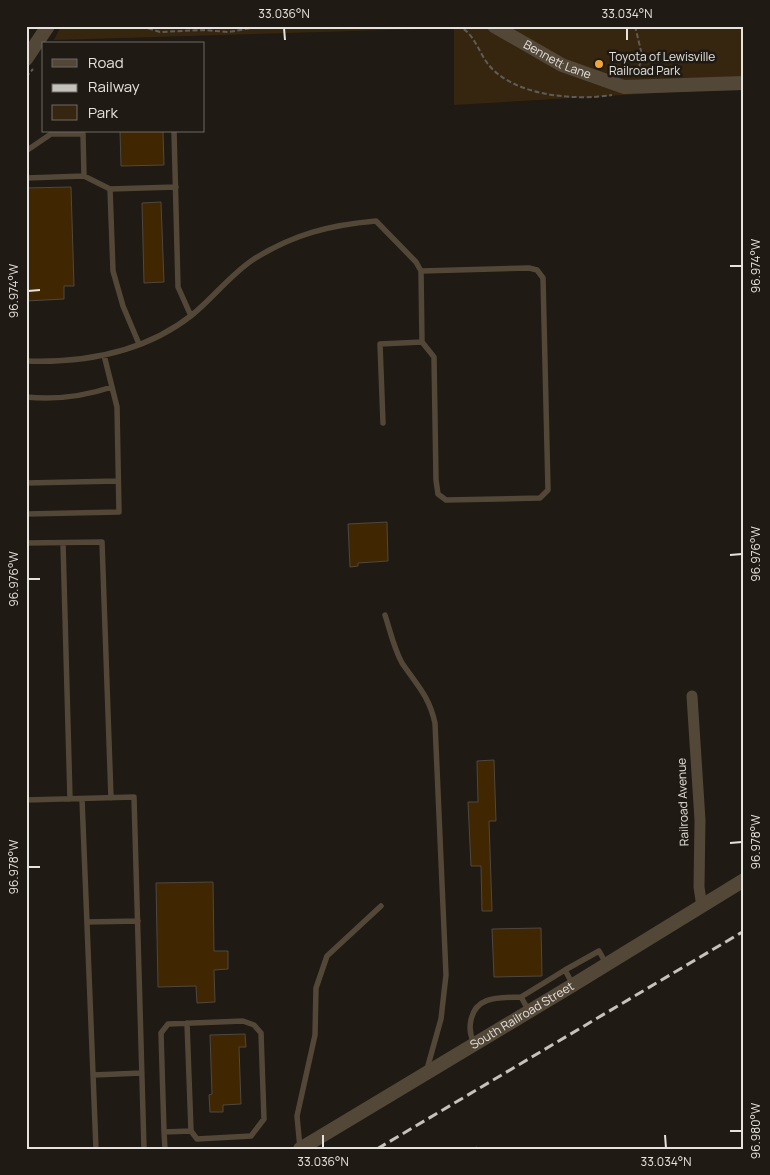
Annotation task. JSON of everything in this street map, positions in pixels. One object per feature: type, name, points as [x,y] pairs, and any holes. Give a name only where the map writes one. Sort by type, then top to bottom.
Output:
[{"type":"street","points":[[42,42],[48,26]]},
{"type":"street","name":"Bennett Lane","points":[[494,26],[562,65],[624,87],[744,83]]},
{"type":"street","points":[[26,59],[41,46]]},
{"type":"street","name":"Railroad Avenue","points":[[692,696],[700,820],[699,887],[702,907]]},
{"type":"street","name":"South Railroad Street","points":[[300,1148],[607,965],[744,880]]},
{"type":"lane","points":[[174,132],[178,287],[190,316]]},
{"type":"lane","points":[[26,151],[50,134],[82,134],[84,176]]},
{"type":"lane","points":[[26,178],[84,176],[110,189],[176,187]]},
{"type":"lane","points":[[110,189],[113,271],[123,306],[140,344]]},
{"type":"lane","points":[[26,361],[54,362],[104,355],[140,344],[157,337],[190,316],[253,260],[283,243],[336,224],[376,221],[416,262],[421,271],[422,342],[434,357],[436,480],[438,494],[446,500],[540,498],[548,490],[543,278],[537,270],[529,268],[421,271]]},
{"type":"lane","points":[[383,423],[380,344],[422,342]]},
{"type":"lane","points":[[26,514],[119,512],[117,407],[104,355]]},
{"type":"lane","points":[[26,397],[65,397],[94,393],[112,387]]},
{"type":"lane","points":[[26,483],[118,481]]},
{"type":"lane","points":[[26,543],[102,542],[111,798]]},
{"type":"lane","points":[[63,543],[70,799]]},
{"type":"lane","points":[[386,615],[402,662],[422,688],[432,706],[435,724],[446,975],[441,1019],[426,1073]]},
{"type":"lane","points":[[26,800],[134,797],[144,1149]]},
{"type":"lane","points":[[82,799],[96,1149]]},
{"type":"lane","points":[[300,1148],[297,1116],[315,1035],[316,988],[318,980],[327,956],[381,906]]},
{"type":"lane","points":[[87,922],[138,920]]},
{"type":"lane","points":[[474,1045],[469,1027],[474,1008],[491,999],[520,997],[599,951],[607,965]]},
{"type":"lane","points":[[565,970],[573,985]]},
{"type":"lane","points":[[520,997],[529,1012]]},
{"type":"lane","points":[[165,1149],[161,1033],[168,1024],[187,1023],[243,1021],[254,1025],[261,1033],[264,1119],[258,1130],[251,1136],[197,1139],[191,1132],[187,1023]]},
{"type":"lane","points":[[93,1075],[142,1073]]},
{"type":"lane","points":[[164,1132],[191,1132]]},
{"type":"path","points":[[141,26],[160,32],[203,30],[229,32],[263,26],[298,26]]},
{"type":"path","points":[[635,26],[642,55],[639,67]]},
{"type":"green space","name":"Toyota of Lewisville Railroad Park","points":[[61,26],[744,26],[744,88],[454,105],[454,28],[54,40]]},
{"type":"building","points":[[120,132],[163,132],[164,165],[121,166]]},
{"type":"building","points":[[71,187],[74,286],[64,286],[64,299],[26,301],[26,188]]},
{"type":"building","points":[[161,202],[164,282],[144,283],[142,203]]},
{"type":"building","points":[[387,522],[388,561],[358,563],[358,566],[350,567],[348,524]]},
{"type":"building","points":[[494,760],[496,821],[489,821],[492,911],[482,911],[481,866],[471,866],[468,802],[478,802],[477,761]]},
{"type":"building","points":[[213,882],[214,951],[228,951],[228,969],[214,970],[215,1002],[197,1003],[196,986],[158,987],[156,883]]},
{"type":"building","points":[[541,928],[542,976],[494,977],[492,929]]},
{"type":"building","points":[[245,1034],[246,1047],[239,1047],[241,1104],[223,1105],[223,1112],[210,1112],[209,1095],[212,1094],[210,1035]]},
{"type":"railway","points":[[377,1149],[744,931]]},
{"type":"place","name":"Toyota of Lewisville Railroad Park","points":[[599,64]]}]
